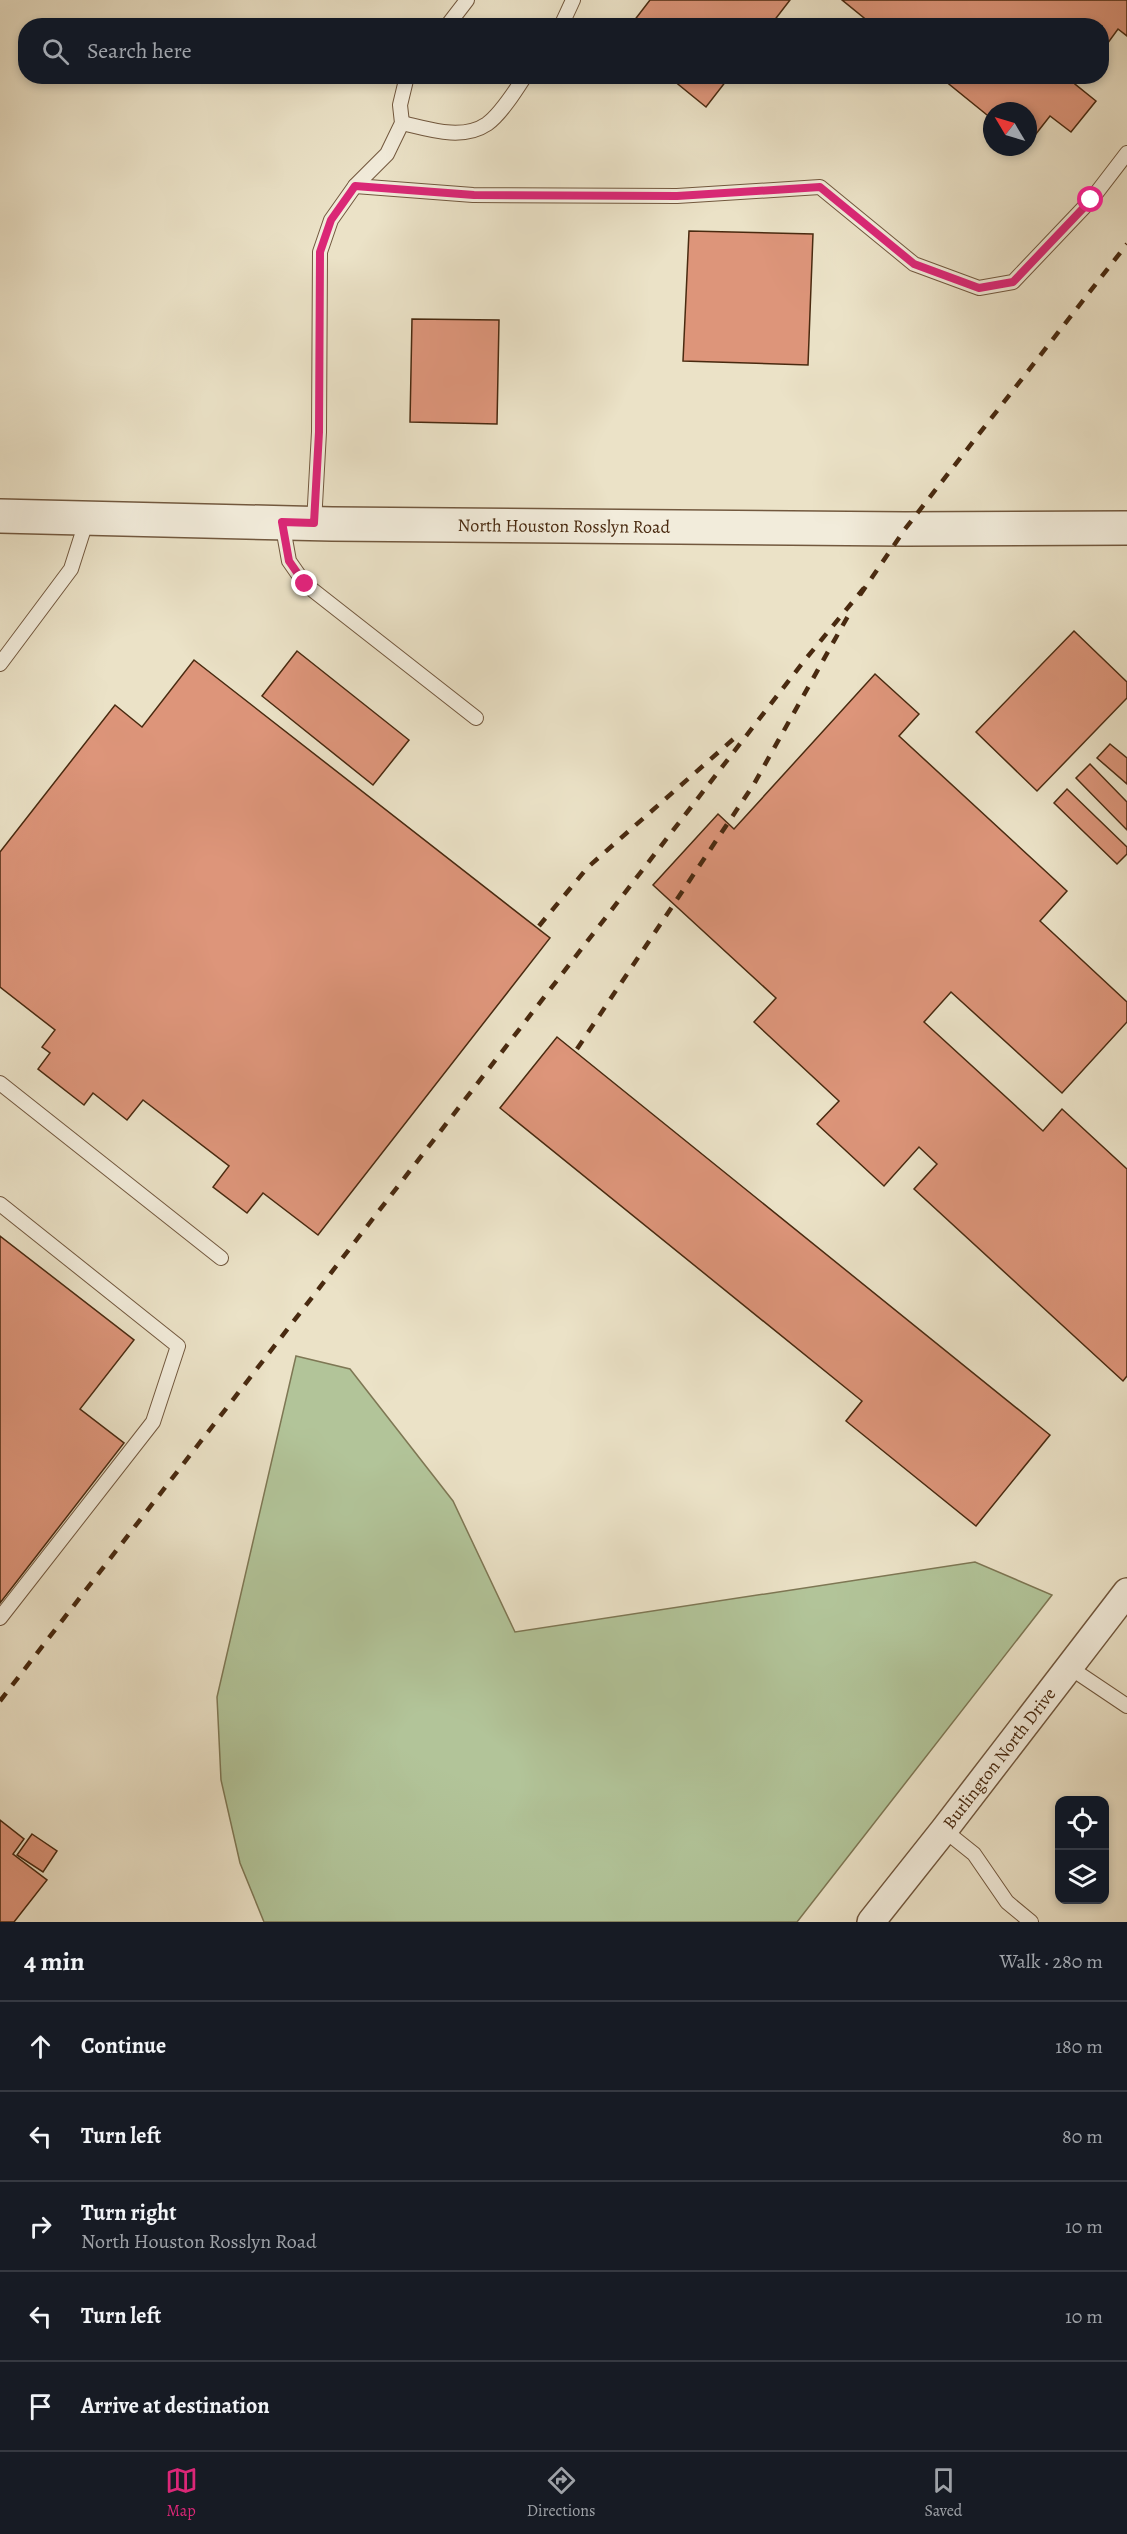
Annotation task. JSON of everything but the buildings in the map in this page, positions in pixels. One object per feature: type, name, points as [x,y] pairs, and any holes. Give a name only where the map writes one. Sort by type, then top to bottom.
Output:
[{"type":"street","name":"North Houston Rosslyn Road","points":[[0,516],[314,523],[905,529],[1127,528]]},
{"type":"street","name":"Burlington North Drive","points":[[871,1922],[1127,1592]]},
{"type":"lane","points":[[453,18],[467,0]]},
{"type":"lane","points":[[565,18],[573,0]]},
{"type":"lane","points":[[314,523],[319,432],[320,252],[331,220],[355,186],[387,154],[402,123],[400,105],[405,84]]},
{"type":"lane","points":[[402,123],[438,131],[462,133],[488,124],[519,84]]},
{"type":"lane","points":[[355,186],[474,195],[677,196],[820,187],[914,264],[979,288],[1013,282],[1091,200],[1127,153]]},
{"type":"lane","points":[[0,664],[71,569],[88,517]]},
{"type":"lane","points":[[282,522],[289,561],[305,584],[476,718]]},
{"type":"lane","points":[[0,1083],[221,1258]]},
{"type":"lane","points":[[0,1204],[178,1347],[153,1422],[0,1618]]},
{"type":"lane","points":[[1069,1667],[1127,1706]]},
{"type":"lane","points":[[944,1830],[974,1854],[1007,1902],[1031,1922]]},
{"type":"green space","points":[[296,1356],[350,1369],[453,1501],[515,1632],[975,1562],[1052,1595],[797,1922],[264,1922],[240,1863],[221,1780],[217,1697]]},
{"type":"railway","points":[[860,595],[905,529],[1127,244]]},
{"type":"railway","points":[[0,1701],[804,661],[864,588]]},
{"type":"railway","points":[[577,1049],[754,784],[848,616]]},
{"type":"railway","points":[[539,926],[588,867],[738,735]]},
{"type":"route","points":[[305,584],[289,561],[282,522],[314,523],[319,432],[320,252],[331,220],[355,186],[474,195],[677,196],[820,187],[914,264],[979,288],[1013,282],[1091,200]]}]
